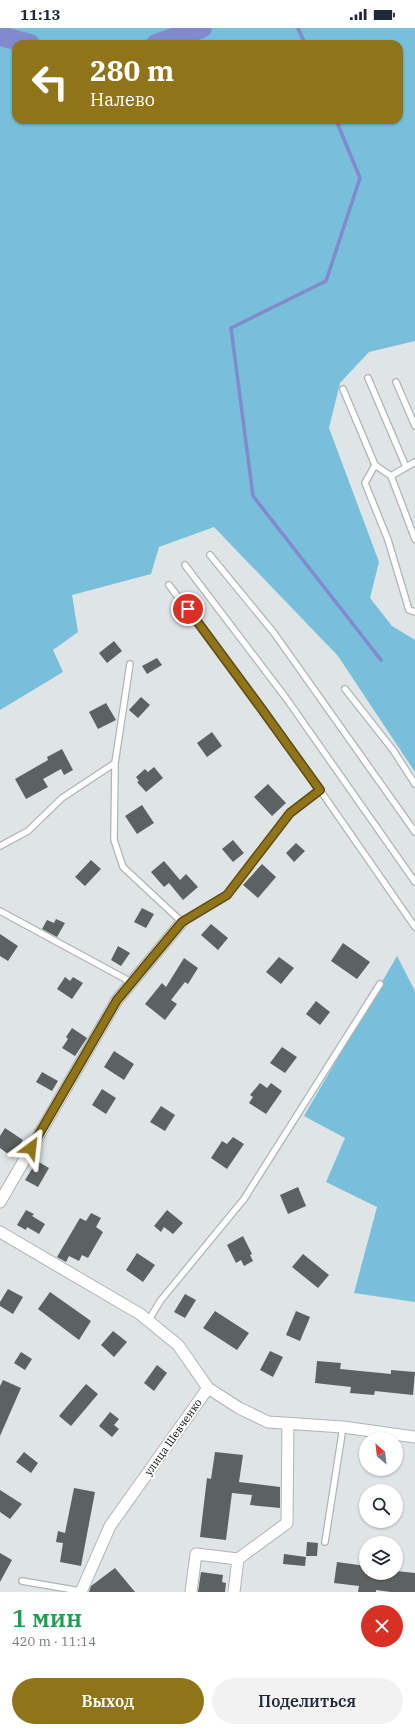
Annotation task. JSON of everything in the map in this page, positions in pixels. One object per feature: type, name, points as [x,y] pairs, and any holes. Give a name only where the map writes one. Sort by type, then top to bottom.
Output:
[{"type":"street","points":[[0,1202],[117,1000],[182,922]]},
{"type":"street","points":[[0,1232],[140,1314],[178,1345],[208,1388]]},
{"type":"street","name":"улица Шевченко","points":[[80,1592],[110,1526],[208,1388],[239,1408],[268,1422],[343,1427],[415,1437]]},
{"type":"street","points":[[191,1592],[196,1554],[238,1559],[287,1523],[288,1423]]},
{"type":"street","points":[[234,1592],[238,1559]]},
{"type":"lane","points":[[368,378],[406,467]]},
{"type":"lane","points":[[396,382],[415,426]]},
{"type":"lane","points":[[343,389],[375,465],[391,476],[415,539]]},
{"type":"lane","points":[[391,476],[415,462]]},
{"type":"lane","points":[[375,465],[365,483],[388,540],[409,610],[415,612]]},
{"type":"lane","points":[[210,555],[274,632],[415,832]]},
{"type":"lane","points":[[185,565],[286,698],[415,882]]},
{"type":"lane","points":[[169,585],[320,790],[415,927]]},
{"type":"lane","points":[[130,664],[115,763],[114,840],[123,867],[182,922],[227,895],[290,813],[320,790]]},
{"type":"lane","points":[[345,689],[393,750],[415,784]]},
{"type":"lane","points":[[0,846],[28,831],[62,798],[115,763]]},
{"type":"lane","points":[[0,911],[131,982]]},
{"type":"lane","points":[[148,1321],[161,1300],[244,1199],[380,984]]},
{"type":"lane","points":[[325,1542],[343,1427]]},
{"type":"lane","points":[[22,1581],[80,1592]]},
{"type":"shaded area","points":[[0,28],[415,28],[415,341],[369,352],[340,383],[329,428],[379,562],[370,598],[392,626],[415,640],[415,772],[338,656],[214,527],[159,547],[151,574],[72,595],[78,632],[53,650],[63,672],[0,710]]},
{"type":"shaded area","points":[[397,956],[415,991],[415,1302],[354,1293],[377,1207],[326,1182],[345,1138],[304,1116]]},
{"type":"building","points":[[114,641],[122,651],[107,663],[99,653]]},
{"type":"building","points":[[157,658],[162,665],[147,674],[142,666]]},
{"type":"building","points":[[141,697],[150,705],[138,718],[129,710]]},
{"type":"building","points":[[106,703],[116,720],[98,729],[89,712]]},
{"type":"building","points":[[212,732],[222,746],[207,757],[197,743]]},
{"type":"building","points":[[62,749],[73,770],[64,775],[61,769],[43,779],[48,787],[26,799],[15,779],[48,760],[47,757]]},
{"type":"building","points":[[154,767],[163,778],[146,792],[137,782],[139,781],[136,777],[145,769],[148,772]]},
{"type":"building","points":[[268,784],[286,803],[272,816],[254,797]]},
{"type":"building","points":[[142,805],[154,823],[137,834],[125,816]]},
{"type":"building","points":[[233,840],[244,853],[233,862],[222,849]]},
{"type":"building","points":[[296,843],[305,851],[294,862],[286,853]]},
{"type":"building","points":[[91,860],[101,869],[85,886],[75,877]]},
{"type":"building","points":[[164,861],[180,880],[186,874],[198,887],[183,900],[169,883],[164,887],[151,872]]},
{"type":"building","points":[[262,864],[276,877],[258,898],[243,885]]},
{"type":"building","points":[[142,908],[154,914],[146,928],[134,922]]},
{"type":"building","points":[[56,919],[65,923],[57,937],[42,929],[47,920],[54,923]]},
{"type":"building","points":[[211,924],[228,938],[218,950],[201,935]]},
{"type":"building","points":[[0,934],[18,946],[8,961],[0,956]]},
{"type":"building","points":[[343,943],[370,962],[357,979],[331,961]]},
{"type":"building","points":[[118,946],[130,953],[121,966],[111,960]]},
{"type":"building","points":[[279,957],[294,968],[281,984],[266,972]]},
{"type":"building","points":[[184,958],[198,968],[188,984],[185,982],[171,1000],[177,1004],[165,1020],[145,1004],[162,983],[166,987]]},
{"type":"building","points":[[65,977],[70,981],[73,977],[83,983],[72,999],[57,989]]},
{"type":"building","points":[[316,1001],[330,1012],[320,1025],[306,1014]]},
{"type":"building","points":[[72,1028],[87,1038],[75,1056],[62,1048],[68,1039],[66,1037]]},
{"type":"building","points":[[282,1047],[297,1057],[285,1073],[270,1063]]},
{"type":"building","points":[[114,1051],[134,1064],[124,1080],[104,1067]]},
{"type":"building","points":[[42,1072],[58,1081],[52,1091],[36,1082]]},
{"type":"building","points":[[260,1083],[267,1088],[271,1083],[282,1091],[266,1114],[249,1103],[253,1097],[250,1095]]},
{"type":"building","points":[[102,1089],[116,1098],[106,1114],[92,1105]]},
{"type":"building","points":[[161,1106],[175,1115],[165,1131],[150,1122]]},
{"type":"building","points":[[5,1128],[23,1140],[12,1157],[0,1148],[0,1136]]},
{"type":"building","points":[[233,1137],[244,1144],[227,1169],[211,1158],[222,1141],[227,1144]]},
{"type":"building","points":[[37,1161],[49,1168],[38,1187],[25,1180]]},
{"type":"building","points":[[298,1187],[306,1206],[288,1214],[280,1195]]},
{"type":"building","points":[[26,1210],[34,1214],[32,1216],[45,1224],[39,1234],[27,1227],[26,1230],[17,1225]]},
{"type":"building","points":[[167,1210],[183,1223],[173,1234],[164,1227],[161,1232],[154,1226]]},
{"type":"building","points":[[91,1213],[101,1218],[96,1227],[103,1232],[88,1258],[82,1255],[79,1261],[69,1256],[66,1262],[57,1257],[80,1218],[86,1221]]},
{"type":"building","points":[[243,1236],[252,1254],[250,1255],[253,1261],[244,1266],[241,1260],[236,1263],[227,1245]]},
{"type":"building","points":[[137,1253],[155,1265],[143,1282],[126,1270]]},
{"type":"building","points":[[303,1254],[329,1275],[318,1288],[292,1267]]},
{"type":"building","points":[[8,1289],[23,1297],[13,1314],[0,1306],[0,1302]]},
{"type":"building","points":[[50,1292],[91,1321],[79,1340],[38,1309]]},
{"type":"building","points":[[185,1294],[196,1300],[185,1318],[174,1312]]},
{"type":"building","points":[[215,1311],[249,1333],[237,1350],[203,1328]]},
{"type":"building","points":[[296,1311],[310,1317],[300,1341],[286,1335]]},
{"type":"building","points":[[113,1331],[127,1342],[114,1357],[101,1345]]},
{"type":"building","points":[[270,1351],[283,1357],[273,1377],[260,1370]]},
{"type":"building","points":[[21,1352],[32,1359],[25,1370],[14,1363]]},
{"type":"building","points":[[317,1361],[341,1363],[340,1369],[391,1374],[391,1370],[415,1372],[413,1395],[375,1391],[374,1395],[350,1393],[351,1387],[315,1383]]},
{"type":"building","points":[[157,1365],[167,1373],[154,1391],[144,1383]]},
{"type":"building","points":[[3,1380],[21,1388],[0,1436],[0,1386]]},
{"type":"building","points":[[86,1384],[98,1394],[71,1426],[59,1416]]},
{"type":"building","points":[[110,1412],[119,1419],[114,1425],[119,1429],[112,1437],[99,1426]]},
{"type":"building","points":[[24,1452],[38,1463],[31,1473],[16,1462]]},
{"type":"building","points":[[215,1452],[243,1455],[239,1482],[280,1487],[280,1508],[250,1505],[252,1495],[232,1493],[226,1540],[200,1537],[207,1478],[211,1479]]},
{"type":"building","points":[[74,1488],[95,1492],[81,1566],[60,1562],[63,1543],[56,1542],[58,1531],[65,1533]]},
{"type":"building","points":[[0,1490],[22,1504],[10,1519],[0,1512]]},
{"type":"building","points":[[307,1542],[318,1543],[317,1556],[306,1556]]},
{"type":"building","points":[[0,1553],[12,1560],[0,1582]]},
{"type":"building","points":[[284,1554],[306,1557],[305,1566],[283,1564]]},
{"type":"building","points":[[337,1562],[359,1565],[359,1580],[403,1580],[403,1572],[415,1573],[415,1592],[391,1592],[376,1590],[376,1592],[358,1592],[359,1586],[334,1583]]},
{"type":"building","points":[[115,1568],[135,1592],[89,1592],[91,1586]]},
{"type":"building","points":[[201,1572],[223,1575],[222,1582],[226,1583],[225,1592],[198,1592]]},
{"type":"waterway","points":[[168,40],[202,28]]},
{"type":"waterway","points":[[298,28],[303,40]]},
{"type":"waterway","points":[[0,36],[15,40]]},
{"type":"waterway","points":[[338,124],[360,178],[326,281],[231,328],[253,496],[381,660]]},
{"type":"route","points":[[31,1148],[117,1000],[182,922],[227,895],[290,813],[320,790],[188,609]]}]
